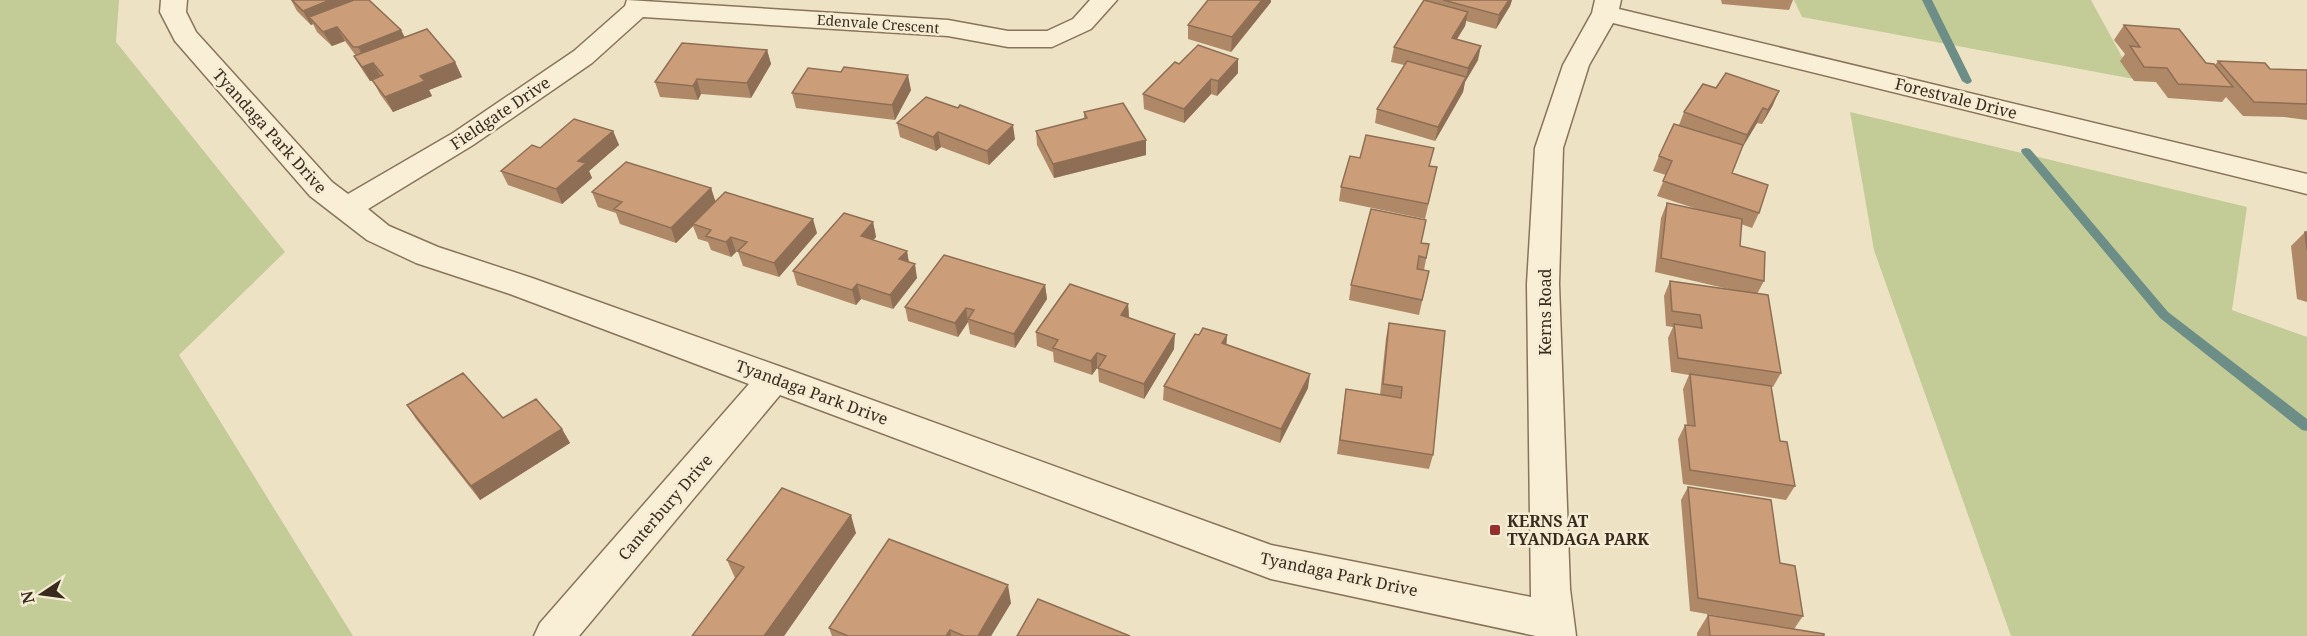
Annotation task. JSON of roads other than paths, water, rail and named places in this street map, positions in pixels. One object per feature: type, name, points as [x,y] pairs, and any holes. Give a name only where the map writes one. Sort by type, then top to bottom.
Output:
[{"type":"street","name":"Tyandaga Park Drive","points":[[174,0],[173,12],[184,35],[321,189],[378,233],[427,255],[532,290],[775,378],[1271,562],[1555,628]]},
{"type":"street","name":"Edenvale Crescent","points":[[638,4],[665,9],[948,28],[1008,39],[1052,39],[1082,24],[1104,0]]},
{"type":"street","name":"Fieldgate Drive","points":[[346,209],[464,139],[583,57],[638,4]]},
{"type":"street","name":"Forestvale Drive","points":[[1606,7],[2307,184]]},
{"type":"street","name":"Kerns Road","points":[[1555,628],[1550,589],[1543,284],[1549,148],[1576,65],[1606,7]]},
{"type":"street","name":"Canterbury Drive","points":[[554,636],[775,378]]},
{"type":"waterway","points":[[1927,0],[1967,81]]},
{"type":"waterway","points":[[2026,151],[2164,315],[2307,426]]},
{"type":"place","name":"KERNS AT TYANDAGA PARK","points":[[1495,530]]}]
